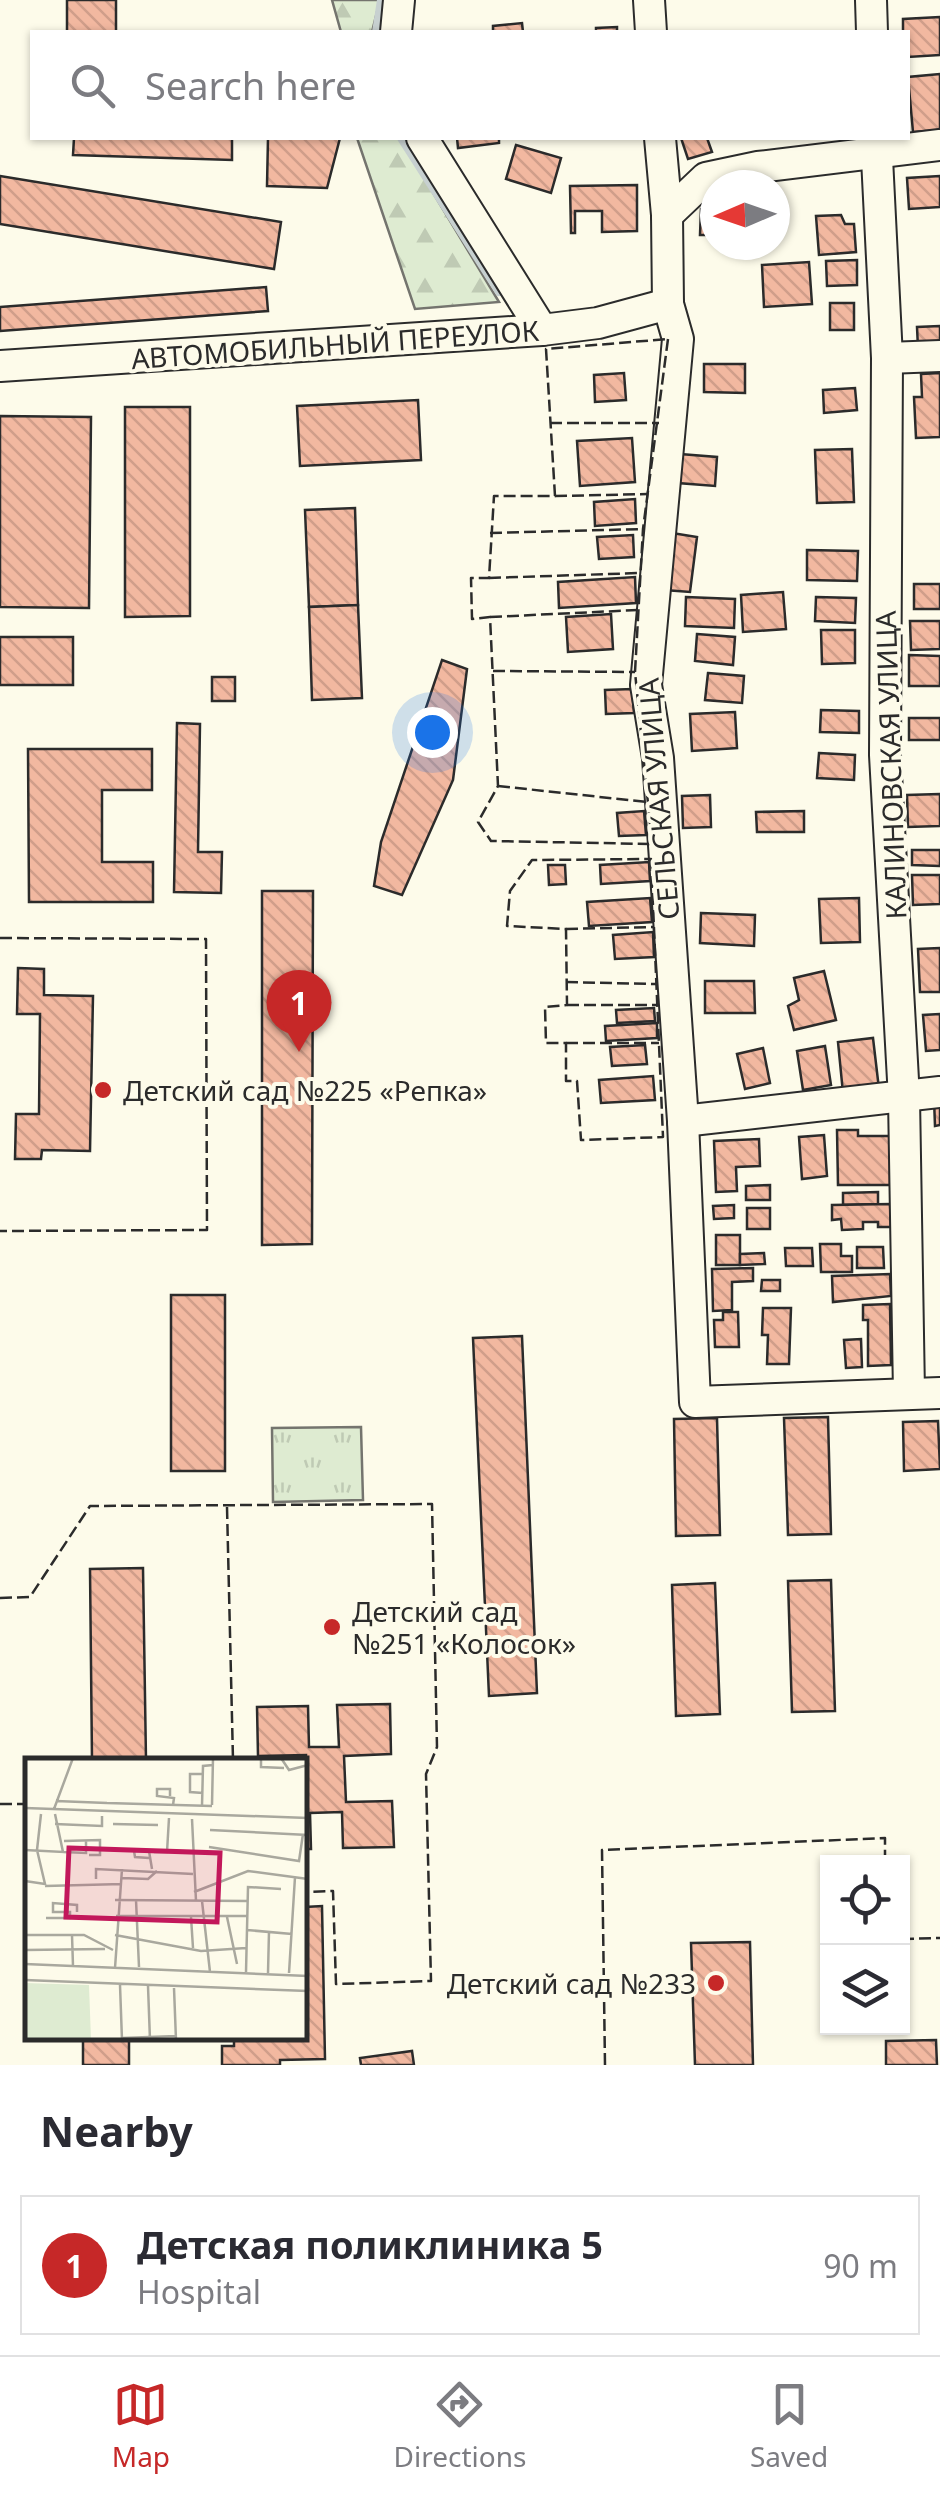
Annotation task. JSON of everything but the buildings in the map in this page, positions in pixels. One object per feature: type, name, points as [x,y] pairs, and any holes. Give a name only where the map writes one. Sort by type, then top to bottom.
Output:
[{"type":"street","points":[[396,30],[399,0]]},
{"type":"street","points":[[649,0],[652,30]]},
{"type":"street","points":[[871,0],[872,30]]},
{"type":"street","points":[[423,140],[542,330]]},
{"type":"street","name":"СЕЛЬСКАЯ УЛИЦА","points":[[660,140],[667,215],[668,304],[678,339],[646,684],[658,758],[683,1120],[695,1402],[908,1393]]},
{"type":"street","points":[[667,215],[706,178],[877,146],[940,145]]},
{"type":"street","name":"КАЛИНОВСКАЯ УЛИЦА","points":[[877,146],[887,358],[884,755],[904,1098],[908,1393]]},
{"type":"street","name":"АВТОМОБИЛЬНЫЙ ПЕРЕУЛОК","points":[[0,366],[542,330],[598,323],[668,304]]},
{"type":"street","points":[[887,358],[940,356]]},
{"type":"street","points":[[683,1120],[940,1092]]},
{"type":"street","points":[[908,1393],[940,1393]]},
{"type":"green space","points":[[332,0],[380,0],[372,30],[340,30]]},
{"type":"green space","points":[[358,140],[401,140],[499,302],[415,309]]},
{"type":"green space","points":[[361,1427],[363,1500],[273,1502],[272,1428]]},
{"type":"waterway","points":[[376,30],[381,0]]},
{"type":"waterway","points":[[402,140],[499,292]]},
{"type":"fence","points":[[668,339],[643,529],[635,672],[652,844],[491,841],[478,822],[498,786],[490,617],[472,619],[471,578],[489,578],[494,496],[555,496],[546,349],[668,339]]},
{"type":"fence","points":[[550,423],[659,423]]},
{"type":"fence","points":[[555,496],[648,494]]},
{"type":"fence","points":[[490,533],[643,529]]},
{"type":"fence","points":[[489,578],[640,573]]},
{"type":"fence","points":[[490,617],[638,610]]},
{"type":"fence","points":[[493,671],[635,672]]},
{"type":"fence","points":[[498,786],[647,802]]},
{"type":"fence","points":[[651,859],[663,1137],[581,1140],[577,1081],[566,1081],[566,1043],[546,1043],[545,1007],[567,1005],[566,929],[507,926],[510,891],[532,860],[651,859]]},
{"type":"fence","points":[[566,929],[654,927]]},
{"type":"fence","points":[[0,938],[206,939],[207,1230],[0,1231]]},
{"type":"fence","points":[[566,982],[656,984]]},
{"type":"fence","points":[[567,1005],[658,1005]]},
{"type":"fence","points":[[566,1043],[659,1043]]},
{"type":"fence","points":[[0,1598],[30,1597],[90,1506],[432,1504],[437,1747],[426,1774],[431,1981],[336,1984],[333,1891],[308,1892]]},
{"type":"fence","points":[[227,1507],[233,1758]]},
{"type":"fence","points":[[0,1804],[25,1804]]},
{"type":"fence","points":[[605,2065],[602,1850],[885,1838],[885,1855]]},
{"type":"fence","points":[[910,1939],[940,1938]]},
{"type":"place","name":"Детская поликлиника 5","points":[[299,1052]]},
{"type":"place","name":"Детский сад №225 «Репка»","points":[[103,1090]]},
{"type":"place","name":"Детский сад №251 «Колосок»","points":[[332,1627]]},
{"type":"place","name":"Детский сад №233","points":[[716,1983]]}]
